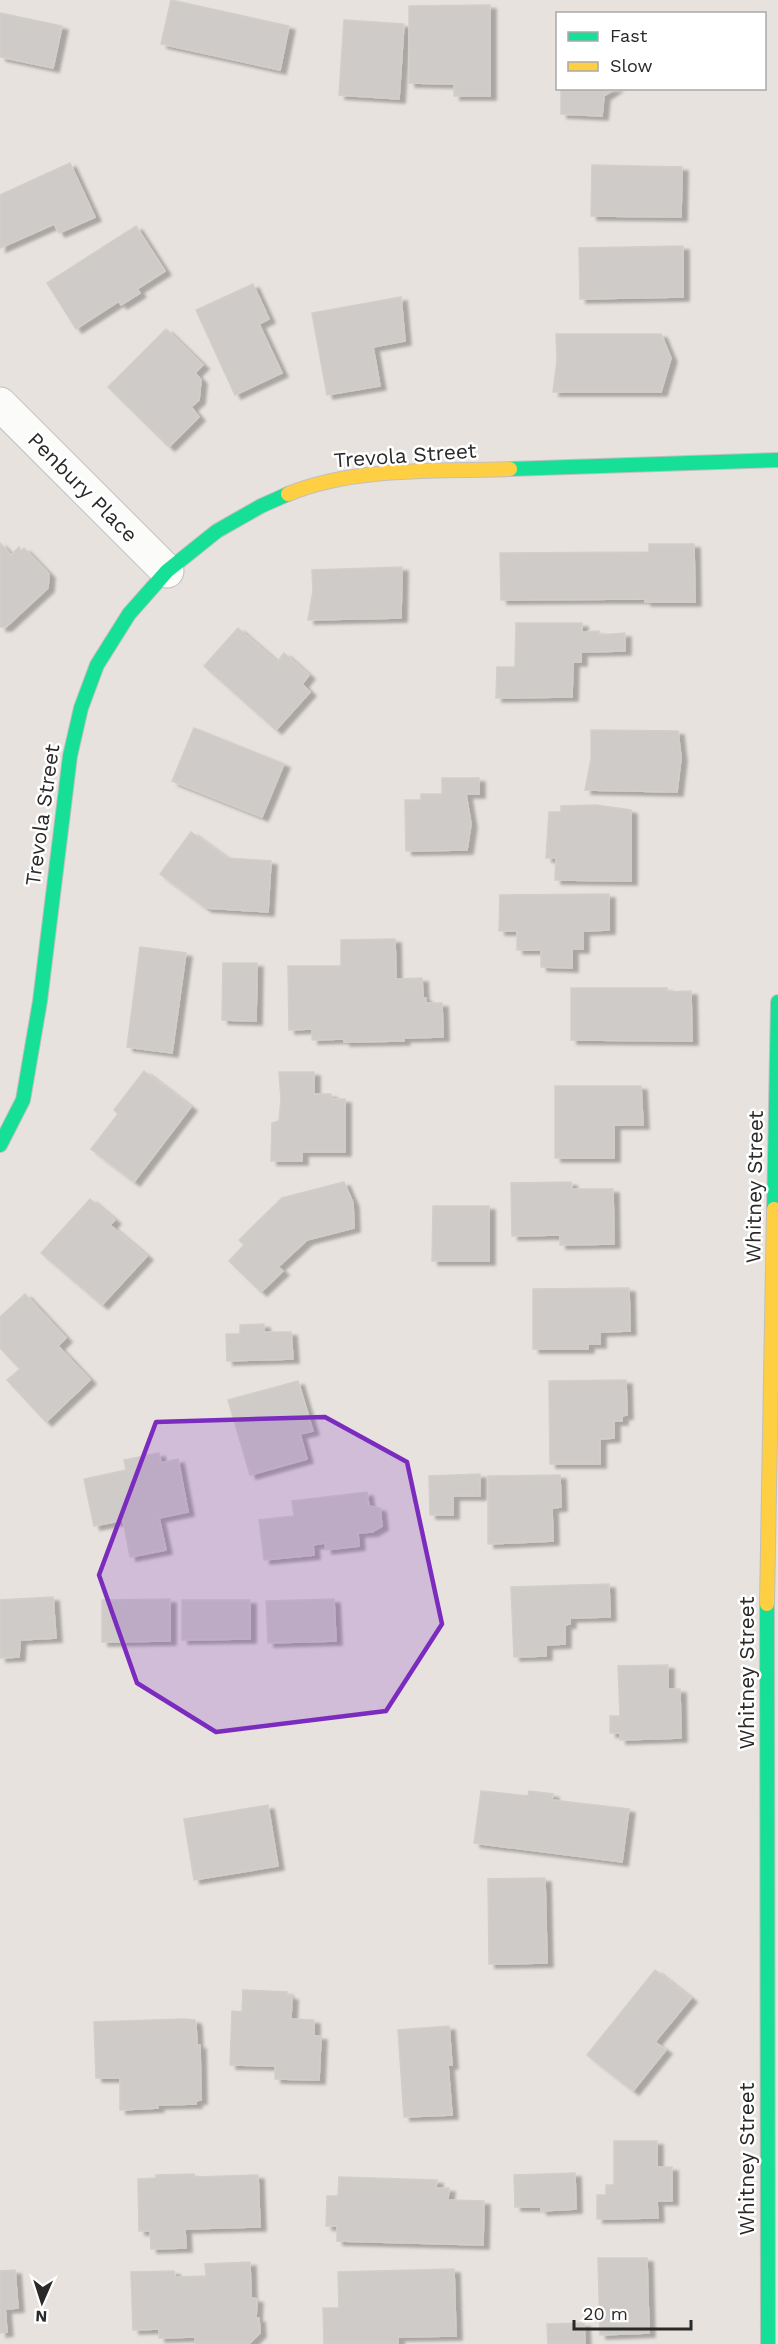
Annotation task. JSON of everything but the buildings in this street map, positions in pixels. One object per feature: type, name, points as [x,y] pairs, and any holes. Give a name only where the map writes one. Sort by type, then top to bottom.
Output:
[{"type":"street","name":"Penbury Place","points":[[0,404],[167,571]]},
{"type":"street","name":"Trevola Street","points":[[0,1145],[23,1100],[40,1001],[70,756],[81,708],[98,665],[129,614],[167,571],[217,531],[261,506],[306,487],[348,477],[778,460]]},
{"type":"street","name":"Whitney Street","points":[[768,2344],[778,1002]]},
{"type":"highlighted area","points":[[325,1417],[407,1462],[442,1624],[386,1711],[216,1732],[137,1683],[99,1575],[156,1422]]},
{"type":"traffic: fast","points":[[510,469],[778,460]]},
{"type":"traffic: fast","points":[[0,1145],[23,1100],[40,1001],[70,756],[81,708],[97,665],[129,614],[167,571],[217,531],[261,506],[288,494]]},
{"type":"traffic: fast","points":[[774,1209],[778,1002]]},
{"type":"traffic: fast","points":[[767,1604],[768,2344]]},
{"type":"traffic: slow","points":[[288,494],[314,485],[370,475],[510,469]]},
{"type":"traffic: slow","points":[[767,1604],[774,1209]]}]
